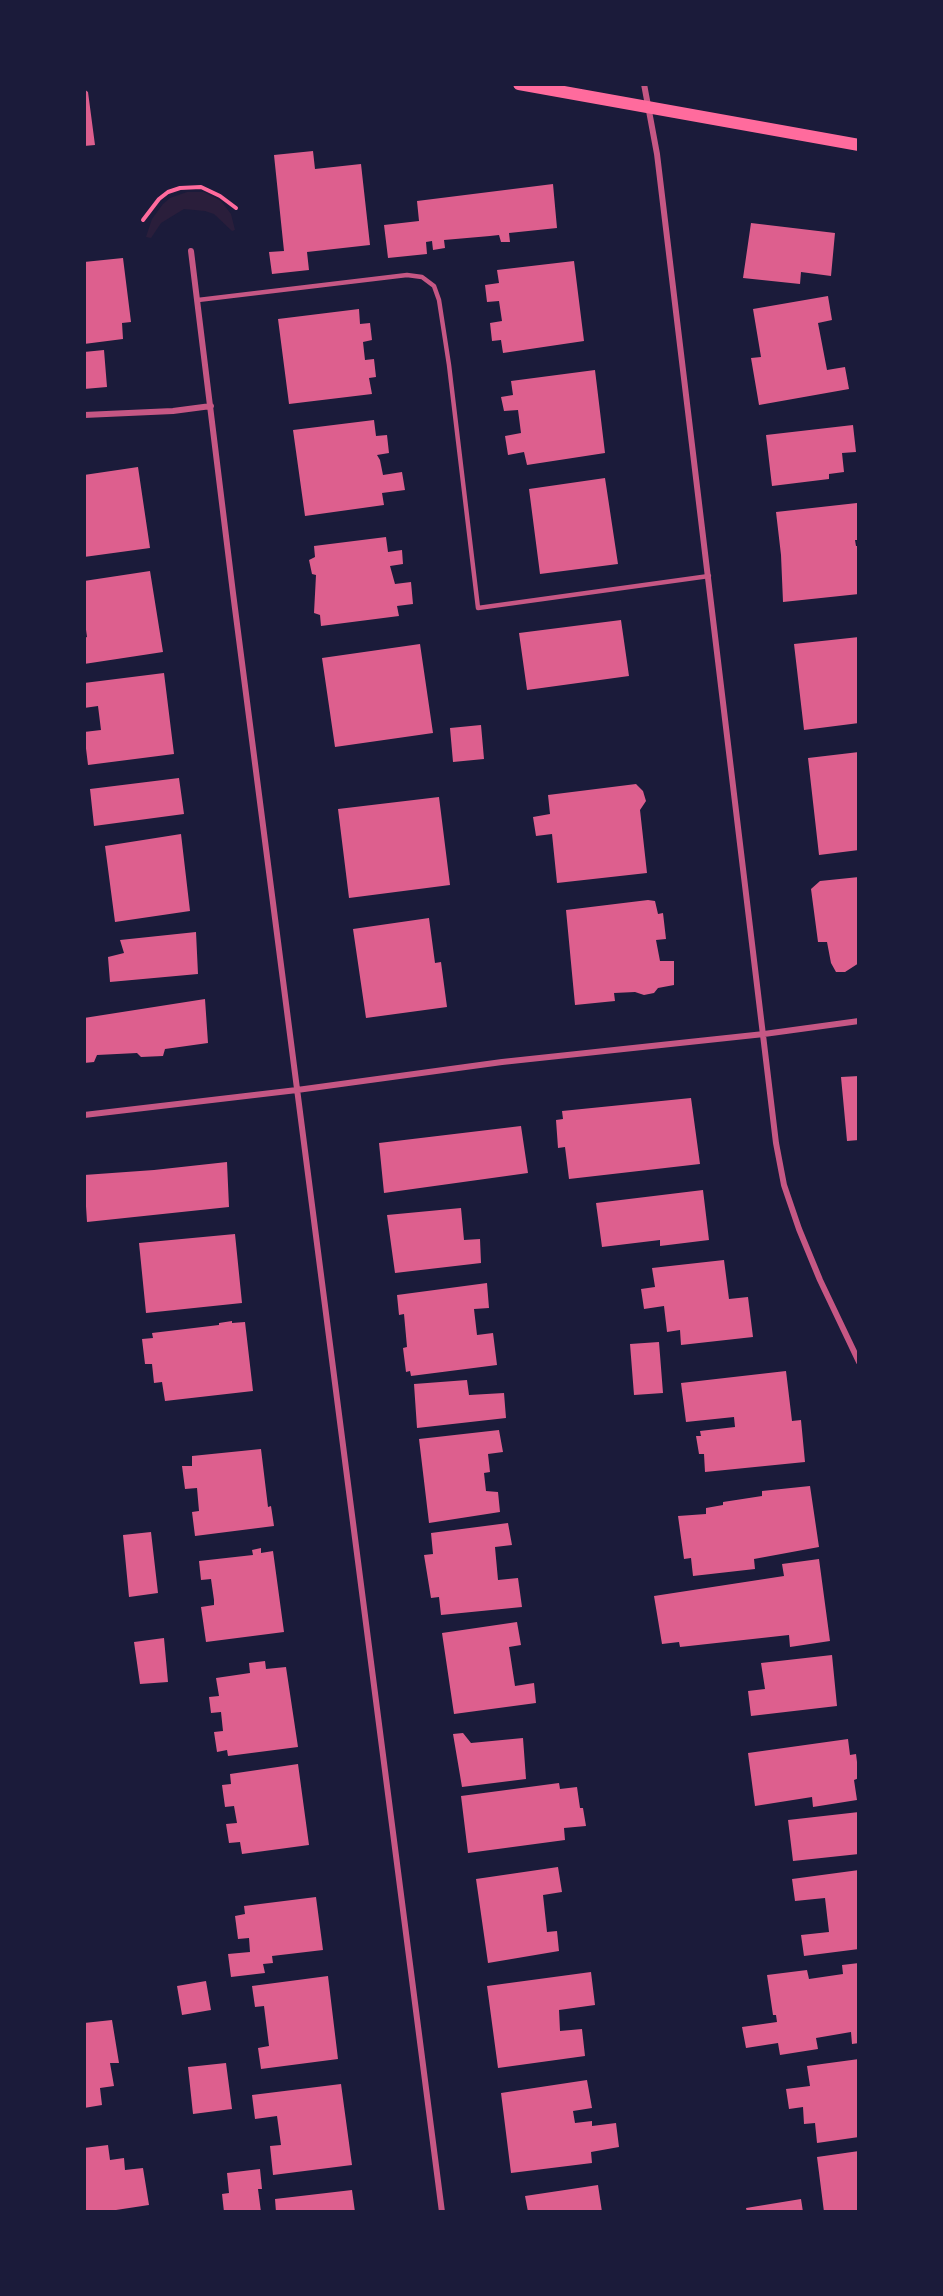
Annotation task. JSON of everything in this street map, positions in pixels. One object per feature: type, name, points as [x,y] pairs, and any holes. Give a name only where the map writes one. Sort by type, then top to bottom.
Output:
[{"type":"main road","points":[[519,84],[859,145]]},
{"type":"street","points":[[644,84],[657,154],[710,576],[776,1143],[784,1185],[820,1280],[859,1362]]},
{"type":"street","points":[[191,251],[442,2212]]},
{"type":"street","points":[[84,415],[173,411],[211,406]]},
{"type":"street","points":[[84,1115],[297,1090],[502,1062],[764,1034],[859,1021]]},
{"type":"lane","points":[[198,300],[407,275],[422,277],[434,286],[439,300],[449,365],[478,608],[710,576]]},
{"type":"path","points":[[142,220],[159,199],[168,192],[180,188],[201,187],[220,196],[236,208]]},
{"type":"shaded area","points":[[187,192],[204,192],[221,201],[231,214],[235,230],[232,231],[214,214],[184,209],[161,223],[151,238],[146,237],[152,219],[163,204],[170,198]]},
{"type":"building","points":[[84,89],[88,92],[95,145],[84,146]]},
{"type":"building","points":[[313,151],[315,169],[361,164],[370,245],[307,252],[309,270],[272,274],[269,252],[284,251],[274,155]]},
{"type":"building","points":[[553,184],[557,228],[509,233],[510,242],[501,242],[499,235],[444,240],[445,248],[433,250],[432,241],[426,242],[427,254],[388,258],[384,225],[419,221],[417,201]]},
{"type":"building","points":[[751,223],[835,233],[831,276],[801,272],[800,284],[743,278]]},
{"type":"building","points":[[123,258],[131,322],[122,323],[123,339],[84,344],[84,262]]},
{"type":"building","points":[[574,261],[584,341],[503,353],[501,340],[492,341],[490,323],[502,321],[499,301],[487,302],[485,285],[499,283],[497,270]]},
{"type":"building","points":[[828,296],[832,320],[818,323],[827,370],[845,367],[849,389],[759,405],[751,358],[761,357],[753,309]]},
{"type":"building","points":[[359,309],[360,324],[370,323],[372,340],[363,342],[365,360],[374,359],[376,377],[369,378],[372,394],[289,404],[278,319]]},
{"type":"building","points":[[104,350],[107,387],[84,389],[84,352]]},
{"type":"building","points":[[595,370],[605,453],[527,465],[524,452],[508,455],[505,436],[521,433],[518,410],[504,411],[501,397],[513,395],[511,381]]},
{"type":"building","points":[[374,420],[376,436],[387,435],[389,453],[377,455],[383,475],[402,472],[405,490],[382,493],[384,505],[305,516],[293,430]]},
{"type":"building","points":[[853,425],[856,452],[842,453],[844,472],[829,474],[829,479],[772,486],[766,435]]},
{"type":"building","points":[[138,467],[150,548],[84,557],[84,475]]},
{"type":"building","points":[[605,478],[618,564],[540,574],[529,489]]},
{"type":"building","points":[[857,503],[859,540],[855,540],[856,546],[859,546],[859,594],[783,602],[776,512]]},
{"type":"building","points":[[386,537],[388,552],[402,550],[403,564],[390,566],[395,584],[411,582],[413,604],[397,606],[399,616],[321,626],[320,615],[314,613],[316,575],[312,574],[309,560],[315,557],[314,546]]},
{"type":"building","points":[[150,571],[163,652],[84,664],[84,638],[87,637],[84,615],[84,581]]},
{"type":"building","points":[[621,620],[629,676],[527,690],[519,633]]},
{"type":"building","points":[[859,637],[859,723],[804,730],[794,644]]},
{"type":"building","points":[[420,644],[433,733],[335,747],[322,658]]},
{"type":"building","points":[[164,673],[174,754],[88,765],[84,732],[101,730],[98,706],[84,708],[84,683]]},
{"type":"building","points":[[481,725],[484,759],[453,762],[450,728]]},
{"type":"building","points":[[859,752],[859,850],[819,855],[808,758]]},
{"type":"building","points":[[179,778],[184,814],[94,826],[90,789]]},
{"type":"building","points":[[636,784],[643,791],[646,801],[640,810],[647,873],[557,883],[552,834],[536,836],[533,817],[550,814],[548,795]]},
{"type":"building","points":[[439,797],[450,885],[349,898],[338,809]]},
{"type":"building","points":[[181,834],[190,911],[115,922],[105,846]]},
{"type":"building","points":[[859,877],[859,963],[845,972],[836,972],[831,963],[827,942],[818,942],[811,889],[820,881]]},
{"type":"building","points":[[655,901],[658,914],[663,913],[666,939],[656,940],[660,961],[674,961],[674,985],[658,988],[654,993],[644,995],[635,992],[614,993],[615,1001],[575,1005],[566,910]]},
{"type":"building","points":[[429,918],[435,963],[441,962],[447,1007],[366,1018],[353,929]]},
{"type":"building","points":[[196,932],[198,974],[110,982],[108,957],[124,953],[120,940]]},
{"type":"building","points":[[205,999],[208,1043],[165,1049],[163,1056],[141,1057],[137,1053],[97,1055],[94,1062],[84,1063],[84,1018]]},
{"type":"building","points":[[859,1076],[859,1140],[847,1141],[841,1077]]},
{"type":"building","points":[[691,1098],[700,1164],[569,1179],[565,1147],[558,1148],[556,1120],[563,1119],[562,1111]]},
{"type":"building","points":[[521,1126],[528,1173],[384,1193],[379,1143]]},
{"type":"building","points":[[227,1162],[229,1207],[87,1222],[84,1175]]},
{"type":"building","points":[[703,1190],[709,1240],[660,1246],[660,1240],[602,1247],[596,1203]]},
{"type":"building","points":[[461,1208],[464,1240],[480,1239],[481,1263],[395,1273],[387,1215]]},
{"type":"building","points":[[235,1234],[242,1303],[146,1313],[139,1243]]},
{"type":"building","points":[[724,1260],[729,1299],[748,1297],[753,1337],[681,1345],[680,1330],[667,1332],[664,1306],[644,1309],[641,1289],[655,1287],[652,1268]]},
{"type":"building","points":[[487,1283],[489,1308],[474,1309],[477,1335],[493,1333],[497,1365],[411,1376],[410,1371],[406,1372],[403,1348],[407,1347],[404,1314],[399,1315],[397,1295]]},
{"type":"building","points":[[232,1321],[232,1323],[245,1322],[253,1391],[165,1401],[162,1382],[154,1383],[152,1364],[145,1364],[142,1339],[153,1338],[152,1333],[219,1325],[219,1323]]},
{"type":"building","points":[[659,1342],[663,1393],[634,1395],[630,1344]]},
{"type":"building","points":[[786,1371],[792,1421],[801,1420],[805,1462],[705,1472],[704,1454],[699,1454],[696,1436],[701,1436],[700,1431],[735,1427],[734,1417],[686,1422],[681,1383]]},
{"type":"building","points":[[467,1380],[469,1395],[504,1393],[506,1418],[417,1428],[414,1384]]},
{"type":"building","points":[[499,1430],[503,1452],[488,1454],[490,1472],[484,1473],[486,1491],[498,1492],[500,1512],[429,1523],[419,1439]]},
{"type":"building","points":[[261,1449],[268,1507],[271,1506],[274,1526],[195,1536],[192,1512],[199,1511],[197,1488],[185,1489],[182,1466],[192,1466],[192,1456]]},
{"type":"building","points":[[810,1486],[819,1547],[754,1559],[755,1569],[693,1576],[691,1558],[684,1559],[678,1516],[706,1514],[706,1508],[723,1505],[723,1502],[762,1496],[762,1491]]},
{"type":"building","points":[[508,1523],[512,1545],[495,1547],[498,1580],[518,1578],[522,1607],[441,1615],[439,1597],[431,1598],[424,1555],[433,1554],[431,1533]]},
{"type":"building","points":[[151,1532],[158,1593],[129,1597],[123,1535]]},
{"type":"building","points":[[261,1548],[261,1553],[273,1551],[284,1632],[206,1642],[201,1607],[214,1605],[214,1600],[211,1579],[201,1580],[199,1561],[253,1555],[252,1550]]},
{"type":"building","points":[[819,1559],[830,1641],[790,1647],[789,1635],[680,1647],[679,1642],[662,1644],[654,1596],[784,1576],[782,1564]]},
{"type":"building","points":[[517,1622],[521,1645],[509,1647],[515,1686],[534,1683],[536,1703],[454,1714],[442,1633]]},
{"type":"building","points":[[164,1638],[168,1682],[140,1684],[134,1642]]},
{"type":"building","points":[[832,1655],[837,1706],[751,1716],[748,1691],[765,1689],[761,1663]]},
{"type":"building","points":[[265,1661],[266,1669],[286,1667],[298,1747],[228,1756],[227,1750],[217,1752],[214,1732],[223,1731],[221,1712],[211,1713],[209,1697],[219,1696],[216,1678],[250,1673],[249,1663]]},
{"type":"building","points":[[463,1733],[471,1743],[523,1738],[526,1779],[462,1787],[453,1734]]},
{"type":"building","points":[[848,1739],[850,1755],[856,1754],[859,1778],[854,1780],[857,1800],[813,1807],[812,1797],[755,1806],[748,1753]]},
{"type":"building","points":[[298,1764],[309,1845],[242,1854],[240,1842],[229,1843],[226,1824],[237,1823],[234,1806],[225,1807],[222,1785],[231,1784],[230,1774]]},
{"type":"building","points":[[559,1783],[560,1789],[577,1787],[586,1826],[564,1828],[565,1840],[468,1853],[461,1796]]},
{"type":"building","points":[[859,1812],[859,1854],[793,1861],[788,1820]]},
{"type":"building","points":[[558,1867],[562,1892],[543,1895],[547,1932],[557,1931],[559,1951],[488,1963],[476,1879]]},
{"type":"building","points":[[859,1870],[859,1949],[804,1956],[801,1935],[829,1932],[825,1898],[795,1901],[792,1879]]},
{"type":"building","points":[[316,1897],[323,1950],[272,1956],[273,1963],[263,1964],[265,1973],[231,1977],[228,1954],[250,1952],[249,1938],[238,1939],[235,1916],[245,1914],[244,1906]]},
{"type":"building","points":[[859,1963],[859,2043],[852,2044],[851,2032],[816,2038],[818,2049],[780,2055],[778,2043],[746,2048],[742,2027],[777,2022],[776,2015],[773,2015],[767,1975],[807,1970],[809,1979],[843,1974],[842,1965]]},
{"type":"building","points":[[591,1972],[595,2005],[559,2010],[560,2031],[582,2029],[585,2056],[498,2068],[487,1986]]},
{"type":"building","points":[[328,1976],[338,2059],[261,2069],[258,2048],[269,2046],[264,2006],[255,2007],[252,1986]]},
{"type":"building","points":[[206,1981],[211,2010],[182,2015],[177,1986]]},
{"type":"building","points":[[112,2020],[119,2063],[110,2063],[114,2086],[100,2088],[102,2105],[84,2108],[84,2023]]},
{"type":"building","points":[[859,2059],[859,2137],[817,2143],[815,2123],[804,2124],[803,2107],[789,2109],[786,2089],[810,2086],[807,2066]]},
{"type":"building","points":[[226,2063],[232,2109],[193,2114],[188,2067]]},
{"type":"building","points":[[587,2080],[592,2108],[573,2111],[575,2123],[592,2121],[592,2126],[616,2123],[619,2147],[591,2152],[592,2163],[511,2173],[501,2093]]},
{"type":"building","points":[[341,2084],[352,2165],[273,2175],[270,2146],[281,2145],[277,2116],[255,2119],[252,2095]]},
{"type":"building","points":[[108,2145],[110,2160],[124,2158],[125,2170],[143,2168],[149,2205],[116,2210],[117,2212],[84,2212],[84,2148]]},
{"type":"building","points":[[859,2151],[859,2212],[824,2212],[817,2157]]},
{"type":"building","points":[[260,2169],[262,2189],[258,2189],[261,2212],[224,2212],[222,2194],[229,2193],[227,2173]]},
{"type":"building","points":[[598,2185],[602,2212],[528,2212],[525,2196]]},
{"type":"building","points":[[352,2190],[355,2212],[276,2212],[275,2199]]},
{"type":"building","points":[[801,2199],[803,2212],[747,2212],[746,2208]]}]
